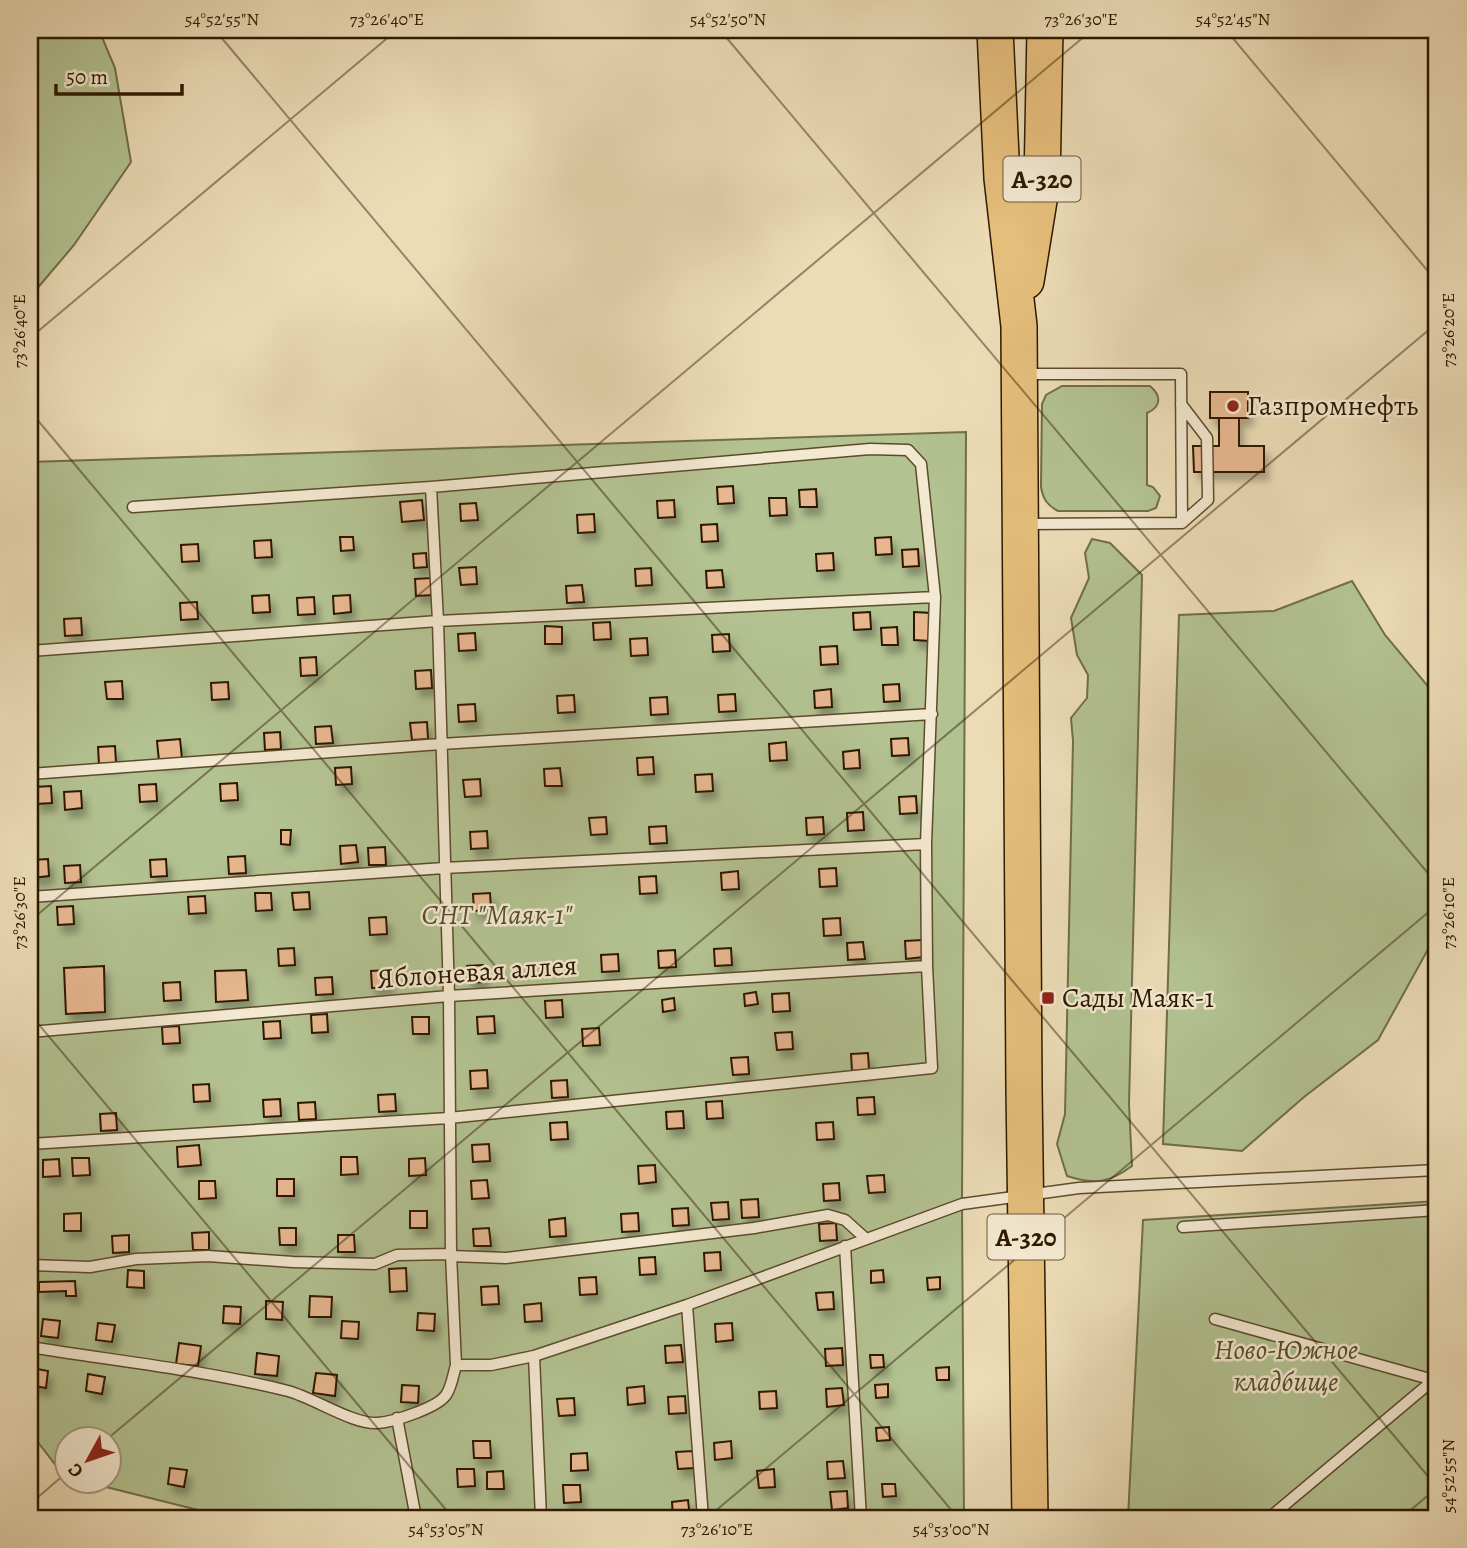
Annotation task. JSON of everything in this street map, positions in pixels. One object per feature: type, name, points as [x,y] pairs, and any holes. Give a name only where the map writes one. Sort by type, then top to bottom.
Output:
[{"type":"highway","name":"А-320","points":[[995,30],[1002,178],[1019,326],[1030,1518]]},
{"type":"highway","name":"А-320","points":[[1019,326],[1042,182],[1045,30]]},
{"type":"lane","points":[[1020,374],[1181,374],[1182,523]]},
{"type":"lane","points":[[1020,524],[1182,523],[1208,500],[1207,438],[1181,404]]},
{"type":"lane","points":[[30,1144],[449,1118],[932,1068],[927,966],[926,844],[935,597],[921,464],[908,450],[870,449],[431,487],[133,507]]},
{"type":"lane","points":[[30,1348],[199,1374],[290,1392],[330,1407],[361,1423],[379,1423],[430,1408],[444,1398],[450,1387],[456,1365],[451,1255],[449,996],[438,621],[431,487]]},
{"type":"lane","points":[[30,651],[438,621],[935,597]]},
{"type":"lane","points":[[30,774],[441,744],[932,714]]},
{"type":"lane","points":[[30,897],[444,868],[926,844]]},
{"type":"lane","name":"Яблоневая аллея","points":[[30,1031],[449,996],[927,966]]},
{"type":"lane","points":[[456,1365],[491,1364],[534,1356],[687,1305],[962,1204],[1079,1188],[1437,1170]]},
{"type":"lane","points":[[1184,1227],[1437,1210]]},
{"type":"lane","points":[[30,1265],[90,1267],[136,1259],[208,1256],[375,1264],[397,1255],[506,1258],[754,1228],[828,1215],[845,1220],[865,1238]]},
{"type":"lane","points":[[845,1245],[861,1518]]},
{"type":"lane","points":[[687,1305],[703,1518]]},
{"type":"lane","points":[[1215,1319],[1436,1379]]},
{"type":"lane","points":[[534,1356],[541,1518]]},
{"type":"lane","points":[[1269,1518],[1436,1379]]},
{"type":"lane","points":[[397,1418],[416,1518]]},
{"type":"green space","points":[[30,30],[99,30],[115,68],[131,162],[74,245],[30,297]]},
{"type":"green space","points":[[1062,386],[1150,386],[1154,390],[1158,401],[1155,408],[1147,413],[1147,485],[1153,487],[1160,496],[1156,508],[1148,511],[1058,511],[1046,501],[1041,487],[1042,404],[1046,395]]},
{"type":"green space","name":"СНТ \"Маяк-1\"","points":[[966,432],[962,1204],[964,1518],[230,1518],[122,1491],[122,1426],[52,1426],[52,1460],[30,1432],[30,462]]},
{"type":"green space","points":[[1092,539],[1110,543],[1142,575],[1129,1104],[1132,1166],[1101,1181],[1086,1181],[1067,1176],[1057,1144],[1065,1114],[1073,741],[1071,718],[1087,698],[1088,675],[1077,655],[1071,618],[1089,578],[1085,553]]},
{"type":"green space","points":[[1352,581],[1385,635],[1437,697],[1437,933],[1378,1040],[1304,1097],[1242,1151],[1163,1144],[1179,615],[1274,611]]},
{"type":"green space","name":"Ново-Южное кладбище","points":[[1437,1201],[1437,1518],[1128,1518],[1143,1220]]},
{"type":"building","points":[[1210,392],[1248,392],[1248,418],[1210,418]]},
{"type":"building","points":[[1219,418],[1239,418],[1239,446],[1264,446],[1264,472],[1194,472],[1193,446],[1219,446]]},
{"type":"building","points":[[733,486],[734,503],[718,504],[717,487]]},
{"type":"building","points":[[816,489],[817,507],[800,507],[799,490]]},
{"type":"building","points":[[769,498],[786,498],[787,515],[770,516]]},
{"type":"building","points":[[422,500],[424,520],[402,522],[400,502]]},
{"type":"building","points":[[674,500],[675,517],[658,518],[657,501]]},
{"type":"building","points":[[476,503],[478,520],[461,521],[460,504]]},
{"type":"building","points":[[594,514],[595,532],[578,533],[577,515]]},
{"type":"building","points":[[717,524],[718,541],[702,542],[701,525]]},
{"type":"building","points":[[340,537],[353,537],[354,550],[341,551]]},
{"type":"building","points":[[891,537],[892,554],[876,555],[875,538]]},
{"type":"building","points":[[271,540],[272,557],[255,558],[254,541]]},
{"type":"building","points":[[198,544],[199,561],[182,562],[181,545]]},
{"type":"building","points":[[918,549],[919,566],[903,567],[902,550]]},
{"type":"building","points":[[426,553],[427,567],[414,568],[413,554]]},
{"type":"building","points":[[833,553],[834,570],[817,571],[816,554]]},
{"type":"building","points":[[476,567],[477,584],[461,585],[459,568]]},
{"type":"building","points":[[651,568],[652,585],[636,586],[635,569]]},
{"type":"building","points":[[722,570],[724,587],[707,588],[706,571]]},
{"type":"building","points":[[432,578],[433,595],[416,596],[415,579]]},
{"type":"building","points":[[582,585],[584,602],[567,603],[566,586]]},
{"type":"building","points":[[269,595],[270,612],[253,613],[252,596]]},
{"type":"building","points":[[350,595],[351,612],[334,614],[333,596]]},
{"type":"building","points":[[314,597],[315,614],[298,615],[297,598]]},
{"type":"building","points":[[197,602],[198,619],[181,620],[180,603]]},
{"type":"building","points":[[870,612],[871,629],[854,630],[853,613]]},
{"type":"building","points":[[914,612],[931,613],[930,641],[914,640]]},
{"type":"building","points":[[81,618],[82,635],[65,636],[64,619]]},
{"type":"building","points":[[610,622],[611,639],[594,640],[593,623]]},
{"type":"building","points":[[545,626],[562,627],[562,644],[545,644]]},
{"type":"building","points":[[897,627],[898,645],[882,645],[881,628]]},
{"type":"building","points":[[475,633],[476,650],[459,651],[458,634]]},
{"type":"building","points":[[729,634],[730,651],[713,652],[712,635]]},
{"type":"building","points":[[647,638],[648,655],[631,656],[630,639]]},
{"type":"building","points":[[837,646],[838,664],[821,665],[820,647]]},
{"type":"building","points":[[316,657],[317,675],[301,676],[300,658]]},
{"type":"building","points":[[431,670],[432,688],[416,689],[415,671]]},
{"type":"building","points":[[122,681],[123,699],[107,699],[105,682]]},
{"type":"building","points":[[228,682],[229,699],[212,700],[211,683]]},
{"type":"building","points":[[899,684],[900,701],[884,702],[883,685]]},
{"type":"building","points":[[831,689],[832,707],[815,708],[814,691]]},
{"type":"building","points":[[735,694],[736,711],[719,712],[718,695]]},
{"type":"building","points":[[574,695],[575,712],[558,713],[557,696]]},
{"type":"building","points":[[667,697],[668,714],[651,715],[650,698]]},
{"type":"building","points":[[475,704],[476,721],[459,722],[458,705]]},
{"type":"building","points":[[427,722],[428,739],[412,740],[410,723]]},
{"type":"building","points":[[331,726],[333,743],[316,744],[315,727]]},
{"type":"building","points":[[280,732],[281,749],[265,750],[264,733]]},
{"type":"building","points":[[908,738],[909,755],[892,756],[891,739]]},
{"type":"building","points":[[180,739],[182,759],[159,761],[157,741]]},
{"type":"building","points":[[786,742],[787,760],[770,761],[769,744]]},
{"type":"building","points":[[115,746],[116,763],[99,764],[98,747]]},
{"type":"building","points":[[859,750],[860,768],[844,769],[843,752]]},
{"type":"building","points":[[653,757],[654,774],[638,775],[637,758]]},
{"type":"building","points":[[351,767],[352,784],[336,785],[335,768]]},
{"type":"building","points":[[560,768],[562,786],[545,786],[544,769]]},
{"type":"building","points":[[712,774],[713,791],[696,792],[695,775]]},
{"type":"building","points":[[480,779],[481,796],[465,797],[463,780]]},
{"type":"building","points":[[237,783],[238,800],[221,801],[220,784]]},
{"type":"building","points":[[156,784],[157,801],[140,802],[139,785]]},
{"type":"building","points":[[51,786],[52,803],[36,804],[35,787]]},
{"type":"building","points":[[81,791],[82,808],[65,810],[64,792]]},
{"type":"building","points":[[916,796],[917,813],[900,814],[899,797]]},
{"type":"building","points":[[863,812],[864,830],[848,831],[847,813]]},
{"type":"building","points":[[606,817],[607,834],[591,835],[589,818]]},
{"type":"building","points":[[823,817],[824,834],[807,835],[806,818]]},
{"type":"building","points":[[666,826],[667,843],[650,844],[649,827]]},
{"type":"building","points":[[281,830],[291,830],[290,845],[281,844]]},
{"type":"building","points":[[487,831],[488,848],[471,849],[470,832]]},
{"type":"building","points":[[356,845],[358,862],[341,864],[340,846]]},
{"type":"building","points":[[385,847],[386,865],[369,865],[368,848]]},
{"type":"building","points":[[245,856],[246,873],[229,874],[228,857]]},
{"type":"building","points":[[48,859],[49,876],[32,878],[31,860]]},
{"type":"building","points":[[166,859],[167,876],[151,877],[150,860]]},
{"type":"building","points":[[80,865],[81,882],[65,883],[64,866]]},
{"type":"building","points":[[836,868],[837,886],[820,887],[819,869]]},
{"type":"building","points":[[738,871],[739,889],[722,890],[721,873]]},
{"type":"building","points":[[656,876],[657,893],[640,894],[639,877]]},
{"type":"building","points":[[309,892],[310,909],[294,910],[292,893]]},
{"type":"building","points":[[255,893],[271,893],[272,910],[256,911]]},
{"type":"building","points":[[490,893],[491,910],[474,911],[473,894]]},
{"type":"building","points":[[205,896],[206,913],[189,914],[188,897]]},
{"type":"building","points":[[73,906],[74,924],[58,925],[57,907]]},
{"type":"building","points":[[386,917],[387,934],[370,935],[369,918]]},
{"type":"building","points":[[840,918],[841,935],[824,936],[823,919]]},
{"type":"building","points":[[922,940],[923,957],[906,959],[905,941]]},
{"type":"building","points":[[863,942],[865,959],[848,960],[847,943]]},
{"type":"building","points":[[294,948],[295,965],[279,966],[278,949]]},
{"type":"building","points":[[731,948],[732,965],[715,966],[714,949]]},
{"type":"building","points":[[675,950],[676,967],[659,968],[658,951]]},
{"type":"building","points":[[618,954],[619,971],[602,972],[601,955]]},
{"type":"building","points":[[483,965],[484,982],[468,983],[467,966]]},
{"type":"building","points":[[104,966],[105,1012],[66,1014],[64,968]]},
{"type":"building","points":[[246,970],[248,1000],[216,1002],[215,971]]},
{"type":"building","points":[[388,970],[389,987],[372,988],[371,971]]},
{"type":"building","points":[[332,977],[333,994],[316,995],[315,978]]},
{"type":"building","points":[[180,982],[181,1000],[164,1001],[163,983]]},
{"type":"building","points":[[756,992],[758,1004],[745,1006],[744,994]]},
{"type":"building","points":[[789,993],[790,1011],[773,1012],[772,994]]},
{"type":"building","points":[[674,998],[675,1010],[663,1012],[662,1000]]},
{"type":"building","points":[[562,1000],[563,1017],[546,1018],[545,1001]]},
{"type":"building","points":[[327,1014],[328,1032],[312,1033],[311,1015]]},
{"type":"building","points":[[494,1016],[495,1033],[478,1034],[477,1017]]},
{"type":"building","points":[[412,1017],[429,1017],[429,1034],[413,1034]]},
{"type":"building","points":[[280,1021],[281,1038],[264,1039],[263,1022]]},
{"type":"building","points":[[179,1026],[180,1043],[163,1044],[162,1027]]},
{"type":"building","points":[[599,1028],[600,1045],[583,1046],[582,1029]]},
{"type":"building","points":[[792,1032],[793,1049],[777,1050],[775,1033]]},
{"type":"building","points":[[868,1053],[869,1070],[852,1071],[851,1054]]},
{"type":"building","points":[[748,1057],[749,1074],[733,1075],[731,1058]]},
{"type":"building","points":[[487,1070],[488,1088],[471,1089],[470,1071]]},
{"type":"building","points":[[567,1080],[568,1097],[552,1098],[551,1081]]},
{"type":"building","points":[[209,1084],[210,1101],[194,1102],[193,1085]]},
{"type":"building","points":[[395,1094],[396,1111],[379,1112],[378,1095]]},
{"type":"building","points":[[874,1097],[875,1114],[858,1115],[857,1098]]},
{"type":"building","points":[[280,1099],[281,1116],[264,1117],[263,1100]]},
{"type":"building","points":[[722,1101],[723,1118],[707,1119],[706,1102]]},
{"type":"building","points":[[315,1102],[316,1119],[299,1120],[298,1103]]},
{"type":"building","points":[[683,1111],[684,1128],[667,1129],[666,1112]]},
{"type":"building","points":[[116,1113],[117,1130],[101,1131],[100,1114]]},
{"type":"building","points":[[567,1122],[568,1139],[551,1140],[550,1123]]},
{"type":"building","points":[[833,1122],[834,1139],[817,1140],[816,1123]]},
{"type":"building","points":[[489,1144],[490,1161],[473,1162],[472,1145]]},
{"type":"building","points":[[199,1145],[201,1165],[178,1167],[177,1147]]},
{"type":"building","points":[[341,1157],[357,1157],[358,1174],[341,1175]]},
{"type":"building","points":[[72,1158],[89,1158],[90,1175],[73,1176]]},
{"type":"building","points":[[425,1158],[426,1175],[409,1176],[409,1159]]},
{"type":"building","points":[[59,1159],[60,1176],[43,1177],[43,1160]]},
{"type":"building","points":[[655,1165],[656,1182],[639,1184],[638,1166]]},
{"type":"building","points":[[884,1175],[885,1192],[869,1193],[867,1176]]},
{"type":"building","points":[[277,1179],[294,1179],[294,1196],[277,1196]]},
{"type":"building","points":[[487,1180],[489,1198],[472,1199],[471,1181]]},
{"type":"building","points":[[199,1181],[215,1181],[216,1198],[199,1199]]},
{"type":"building","points":[[839,1183],[840,1200],[824,1201],[823,1184]]},
{"type":"building","points":[[758,1199],[759,1217],[742,1218],[741,1200]]},
{"type":"building","points":[[728,1202],[729,1219],[713,1220],[711,1203]]},
{"type":"building","points":[[688,1208],[689,1225],[673,1226],[672,1209]]},
{"type":"building","points":[[410,1211],[427,1211],[427,1228],[410,1228]]},
{"type":"building","points":[[81,1213],[81,1231],[64,1231],[64,1214]]},
{"type":"building","points":[[638,1213],[639,1231],[622,1232],[621,1214]]},
{"type":"building","points":[[565,1218],[566,1236],[550,1237],[549,1220]]},
{"type":"building","points":[[836,1223],[837,1240],[820,1241],[819,1224]]},
{"type":"building","points":[[279,1228],[296,1228],[296,1245],[280,1245]]},
{"type":"building","points":[[489,1228],[491,1246],[474,1246],[473,1229]]},
{"type":"building","points":[[209,1232],[209,1250],[193,1250],[192,1233]]},
{"type":"building","points":[[129,1235],[129,1252],[113,1253],[112,1236]]},
{"type":"building","points":[[338,1235],[354,1235],[355,1252],[338,1252]]},
{"type":"building","points":[[720,1252],[721,1270],[705,1271],[704,1253]]},
{"type":"building","points":[[655,1257],[656,1274],[640,1275],[639,1258]]},
{"type":"building","points":[[406,1268],[407,1291],[390,1292],[389,1269]]},
{"type":"building","points":[[128,1270],[144,1271],[144,1288],[127,1287]]},
{"type":"building","points":[[883,1270],[884,1282],[871,1283],[871,1271]]},
{"type":"building","points":[[596,1277],[597,1294],[580,1295],[579,1278]]},
{"type":"building","points":[[940,1277],[940,1289],[928,1290],[927,1278]]},
{"type":"building","points":[[75,1281],[76,1296],[66,1296],[66,1291],[39,1292],[39,1282]]},
{"type":"building","points":[[498,1286],[499,1304],[482,1305],[481,1287]]},
{"type":"building","points":[[833,1292],[834,1309],[818,1310],[816,1293]]},
{"type":"building","points":[[310,1296],[332,1297],[331,1317],[309,1317]]},
{"type":"building","points":[[266,1301],[283,1302],[282,1320],[266,1319]]},
{"type":"building","points":[[541,1303],[542,1321],[525,1322],[524,1305]]},
{"type":"building","points":[[224,1306],[241,1307],[240,1324],[223,1323]]},
{"type":"building","points":[[418,1313],[435,1314],[434,1331],[417,1330]]},
{"type":"building","points":[[43,1319],[60,1321],[58,1338],[41,1336]]},
{"type":"building","points":[[342,1321],[359,1322],[358,1339],[341,1338]]},
{"type":"building","points":[[98,1323],[115,1325],[112,1342],[96,1340]]},
{"type":"building","points":[[732,1323],[733,1340],[716,1342],[715,1324]]},
{"type":"building","points":[[179,1343],[201,1346],[198,1366],[176,1364]]},
{"type":"building","points":[[681,1345],[683,1362],[666,1363],[665,1346]]},
{"type":"building","points":[[842,1348],[843,1365],[826,1366],[825,1349]]},
{"type":"building","points":[[257,1353],[279,1356],[277,1376],[255,1374]]},
{"type":"building","points":[[870,1355],[883,1355],[884,1367],[871,1368]]},
{"type":"building","points":[[949,1367],[949,1380],[937,1380],[936,1368]]},
{"type":"building","points":[[32,1368],[48,1371],[46,1388],[30,1385]]},
{"type":"building","points":[[316,1373],[337,1375],[335,1396],[313,1393]]},
{"type":"building","points":[[88,1374],[105,1377],[102,1394],[86,1391]]},
{"type":"building","points":[[888,1384],[888,1397],[876,1398],[875,1385]]},
{"type":"building","points":[[402,1385],[419,1386],[418,1403],[401,1402]]},
{"type":"building","points":[[644,1386],[645,1403],[628,1405],[627,1388]]},
{"type":"building","points":[[842,1388],[844,1405],[827,1407],[826,1389]]},
{"type":"building","points":[[776,1391],[777,1408],[760,1409],[759,1392]]},
{"type":"building","points":[[685,1396],[686,1413],[669,1414],[668,1397]]},
{"type":"building","points":[[574,1398],[575,1415],[559,1416],[557,1399]]},
{"type":"building","points":[[889,1427],[890,1440],[877,1441],[876,1428]]},
{"type":"building","points":[[473,1441],[490,1441],[491,1458],[474,1458]]},
{"type":"building","points":[[731,1441],[732,1458],[715,1460],[714,1443]]},
{"type":"building","points":[[693,1451],[694,1468],[678,1469],[676,1452]]},
{"type":"building","points":[[587,1453],[588,1470],[571,1471],[571,1454]]},
{"type":"building","points":[[843,1461],[845,1478],[828,1479],[827,1462]]},
{"type":"building","points":[[170,1468],[187,1470],[184,1487],[168,1484]]},
{"type":"building","points":[[457,1469],[474,1469],[475,1486],[458,1487]]},
{"type":"building","points":[[774,1469],[775,1487],[759,1488],[757,1471]]},
{"type":"building","points":[[503,1471],[504,1489],[487,1489],[487,1472]]},
{"type":"building","points":[[882,1484],[895,1484],[896,1496],[883,1497]]},
{"type":"building","points":[[563,1485],[580,1485],[581,1502],[564,1503]]},
{"type":"building","points":[[847,1491],[848,1508],[832,1510],[830,1492]]},
{"type":"building","points":[[688,1500],[690,1518],[673,1518],[672,1502]]},
{"type":"place","name":"Газпромнефть","points":[[1233,406]]},
{"type":"place","name":"Сады Маяк-1","points":[[1048,998]]}]
